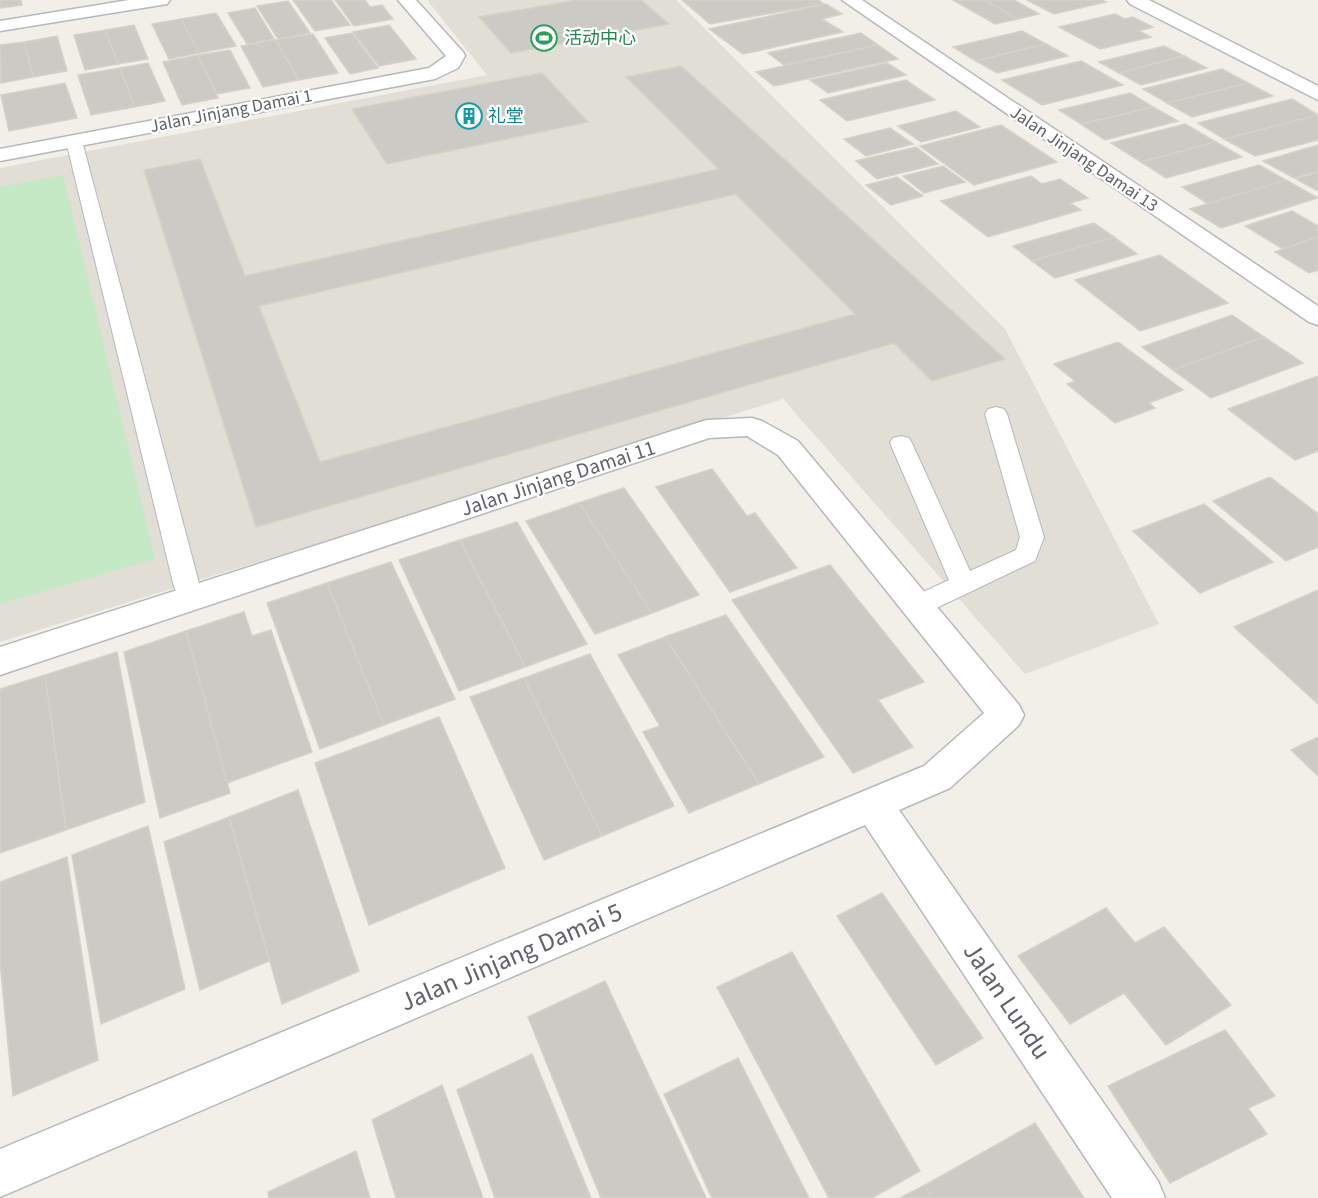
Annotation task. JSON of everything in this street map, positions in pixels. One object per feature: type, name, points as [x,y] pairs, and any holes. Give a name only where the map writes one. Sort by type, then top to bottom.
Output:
[{"type":"street","points":[[0,26],[161,0]]},
{"type":"street","name":"Jalan Jinjang Damai 1","points":[[0,155],[435,73],[451,64],[456,56],[407,0]]},
{"type":"street","name":"Jalan Jinjang Damai 13","points":[[851,0],[1318,317]]},
{"type":"street","points":[[1136,0],[1318,94]]},
{"type":"street","name":"Jalan Jinjang Damai 11","points":[[0,661],[706,429],[752,427],[788,448],[1006,715]]},
{"type":"street","name":"Jalan Jinjang Damai 5","points":[[0,1173],[936,777],[1006,715]]},
{"type":"street","name":"Jalan Lundu","points":[[873,804],[1141,1198]]},
{"type":"lane","points":[[74,141],[187,587],[192,598]]},
{"type":"lane","points":[[917,606],[1026,555],[1032,537],[996,414]]},
{"type":"lane","points":[[901,443],[963,583]]},
{"type":"shaded area","points":[[427,0],[676,0],[1005,329],[1159,624],[1025,674],[783,399],[0,642],[0,168],[487,75]]},
{"type":"green space","points":[[63,175],[155,559],[0,604],[0,187]]},
{"type":"building","points":[[0,0],[21,0],[22,5],[0,8]]},
{"type":"building","points":[[293,0],[331,0],[350,25],[315,31]]},
{"type":"building","points":[[335,0],[365,0],[370,7],[382,5],[393,19],[354,26]]},
{"type":"building","name":"活动中心","points":[[577,0],[641,0],[669,24],[511,53],[479,17]]},
{"type":"building","points":[[682,0],[818,0],[824,4],[710,24]]},
{"type":"building","points":[[953,0],[985,0],[1018,19],[995,24]]},
{"type":"building","points":[[985,0],[1014,0],[1039,14],[1018,19]]},
{"type":"building","points":[[1027,0],[1102,0],[1106,2],[1054,14]]},
{"type":"building","points":[[288,1],[310,33],[278,39],[257,6]]},
{"type":"building","points":[[826,4],[842,14],[822,19],[843,32],[743,54],[709,29]]},
{"type":"building","points":[[255,8],[274,39],[247,44],[228,13]]},
{"type":"building","points":[[216,13],[236,46],[199,53],[181,19]]},
{"type":"building","points":[[1115,14],[1125,19],[1133,17],[1153,27],[1139,31],[1151,37],[1100,49],[1059,27]]},
{"type":"building","points":[[181,19],[199,53],[169,59],[152,24]]},
{"type":"building","points":[[134,25],[148,59],[118,64],[105,30]]},
{"type":"building","points":[[389,25],[416,59],[379,66],[353,32]]},
{"type":"building","points":[[105,30],[118,64],[85,70],[74,35]]},
{"type":"building","points":[[1022,31],[1046,44],[976,61],[953,47]]},
{"type":"building","points":[[352,33],[378,68],[350,74],[325,38]]},
{"type":"building","points":[[861,33],[878,45],[784,65],[768,53]]},
{"type":"building","points":[[313,34],[338,73],[299,80],[275,40]]},
{"type":"building","points":[[57,36],[67,71],[33,77],[24,42]]},
{"type":"building","points":[[275,40],[299,80],[263,87],[241,46]]},
{"type":"building","points":[[24,42],[33,77],[1,83],[0,45]]},
{"type":"building","points":[[1046,44],[1068,56],[997,73],[976,61]]},
{"type":"building","points":[[878,45],[898,59],[774,86],[756,72]]},
{"type":"building","points":[[1164,46],[1184,56],[1119,73],[1099,62]]},
{"type":"building","points":[[230,50],[250,88],[217,94],[198,55]]},
{"type":"building","points":[[198,55],[218,98],[182,105],[163,62]]},
{"type":"building","points":[[1184,56],[1207,68],[1141,85],[1119,73]]},
{"type":"building","points":[[1081,61],[1123,85],[1042,105],[1002,80]]},
{"type":"building","points":[[148,63],[165,101],[135,107],[120,68]]},
{"type":"building","points":[[887,63],[906,75],[828,93],[810,80]]},
{"type":"building","points":[[681,66],[1005,359],[932,381],[894,343],[256,527],[144,170],[200,159],[245,276],[719,169],[626,77]],"holes":[[[736,194],[855,314],[320,462],[259,306]]]},
{"type":"building","points":[[120,68],[135,107],[91,115],[78,75]]},
{"type":"building","points":[[1222,69],[1248,83],[1167,103],[1143,89]]},
{"type":"building","name":"礼堂","points":[[542,73],[588,122],[387,164],[352,109]]},
{"type":"building","points":[[906,80],[935,100],[847,121],[820,100]]},
{"type":"building","points":[[65,83],[77,118],[9,131],[1,95]]},
{"type":"building","points":[[1248,83],[1273,96],[1192,117],[1167,103]]},
{"type":"building","points":[[1130,93],[1153,107],[1081,124],[1059,110]]},
{"type":"building","points":[[1292,99],[1318,115],[1224,139],[1198,123]]},
{"type":"building","points":[[1153,107],[1178,121],[1105,140],[1081,124]]},
{"type":"building","points":[[956,111],[980,127],[921,142],[898,126]]},
{"type":"building","points":[[1318,115],[1318,140],[1255,156],[1224,139]]},
{"type":"building","points":[[1185,124],[1216,142],[1141,162],[1111,143]]},
{"type":"building","points":[[1001,125],[1057,162],[974,185],[920,146]]},
{"type":"building","points":[[890,128],[913,144],[866,156],[844,139]]},
{"type":"building","points":[[1216,142],[1242,157],[1166,178],[1141,162]]},
{"type":"building","points":[[1318,145],[1318,171],[1294,178],[1263,161]]},
{"type":"building","points":[[916,147],[938,164],[877,179],[856,161]]},
{"type":"building","points":[[1259,165],[1286,180],[1208,204],[1182,187]]},
{"type":"building","points":[[943,166],[965,182],[924,193],[903,176]]},
{"type":"building","points":[[1318,172],[1318,191],[1296,179]]},
{"type":"building","points":[[1031,176],[1042,184],[1060,179],[1088,198],[1070,203],[1081,210],[988,237],[941,201]]},
{"type":"building","points":[[897,177],[923,196],[891,205],[866,185]]},
{"type":"building","points":[[1286,180],[1318,198],[1221,228],[1190,209]]},
{"type":"building","points":[[1292,211],[1318,226],[1318,237],[1283,249],[1245,226]]},
{"type":"building","points":[[1094,223],[1114,237],[1032,261],[1013,246]]},
{"type":"building","points":[[1114,237],[1137,254],[1055,278],[1032,261]]},
{"type":"building","points":[[1318,237],[1318,270],[1309,273],[1275,252]]},
{"type":"building","points":[[1160,255],[1228,303],[1140,331],[1075,280]]},
{"type":"building","points":[[1232,315],[1264,337],[1173,370],[1142,347]]},
{"type":"building","points":[[1264,337],[1303,363],[1211,398],[1173,370]]},
{"type":"building","points":[[1118,342],[1183,390],[1149,403],[1155,408],[1115,423],[1067,384],[1075,381],[1054,364]]},
{"type":"building","points":[[1318,376],[1318,451],[1295,460],[1228,409]]},
{"type":"building","points":[[712,469],[747,516],[755,513],[797,568],[730,592],[656,487]]},
{"type":"building","points":[[1270,477],[1318,514],[1318,547],[1286,561],[1213,501]]},
{"type":"building","points":[[624,488],[699,595],[652,613],[579,503]]},
{"type":"building","points":[[579,503],[652,613],[595,634],[526,521]]},
{"type":"building","points":[[1204,504],[1273,562],[1200,593],[1133,531]]},
{"type":"building","points":[[517,522],[587,644],[525,667],[460,540]]},
{"type":"building","points":[[460,540],[525,667],[459,691],[399,560]]},
{"type":"building","points":[[391,562],[455,699],[384,725],[327,583]]},
{"type":"building","points":[[830,565],[924,682],[878,700],[913,747],[853,773],[732,600]]},
{"type":"building","points":[[327,583],[384,725],[320,749],[267,603]]},
{"type":"building","points":[[1318,590],[1318,704],[1234,627]]},
{"type":"building","points":[[244,612],[252,636],[271,630],[312,752],[227,783],[186,631]]},
{"type":"building","points":[[726,615],[824,757],[759,784],[665,637]]},
{"type":"building","points":[[186,631],[230,793],[160,818],[124,652]]},
{"type":"building","points":[[665,637],[759,784],[689,813],[643,732],[660,726],[618,655]]},
{"type":"building","points":[[117,652],[145,802],[66,830],[45,675]]},
{"type":"building","points":[[590,654],[674,806],[602,836],[524,678]]},
{"type":"building","points":[[45,675],[66,830],[0,853],[0,689]]},
{"type":"building","points":[[524,678],[602,836],[544,860],[470,697]]},
{"type":"building","points":[[439,717],[505,868],[369,925],[315,763]]},
{"type":"building","points":[[1318,737],[1318,776],[1291,750]]},
{"type":"building","points":[[298,790],[359,971],[282,1004],[229,817]]},
{"type":"building","points":[[229,817],[269,961],[200,990],[164,842]]},
{"type":"building","points":[[148,826],[185,989],[101,1024],[72,855]]},
{"type":"building","points":[[67,857],[98,1060],[13,1096],[0,962],[0,882]]},
{"type":"building","points":[[882,893],[983,1038],[936,1065],[837,916]]},
{"type":"building","points":[[1106,908],[1135,943],[1164,927],[1231,1005],[1166,1045],[1124,993],[1070,1024],[1018,956]]},
{"type":"building","points":[[792,952],[920,1171],[872,1198],[829,1198],[717,987]]},
{"type":"building","points":[[605,981],[706,1198],[601,1198],[528,1017]]},
{"type":"building","points":[[1225,1030],[1275,1096],[1248,1108],[1267,1134],[1170,1183],[1108,1086]]},
{"type":"building","points":[[532,1054],[591,1198],[495,1198],[457,1090]]},
{"type":"building","points":[[738,1058],[809,1198],[712,1198],[664,1094]]},
{"type":"building","points":[[442,1085],[483,1198],[396,1198],[372,1120]]},
{"type":"building","points":[[1035,1123],[1084,1198],[932,1198],[925,1185]]},
{"type":"building","points":[[356,1151],[370,1198],[269,1198],[268,1192]]},
{"type":"building","points":[[925,1185],[932,1198],[900,1198]]},
{"type":"place","name":"活动中心","points":[[544,38]]},
{"type":"place","name":"礼堂","points":[[469,116]]}]
